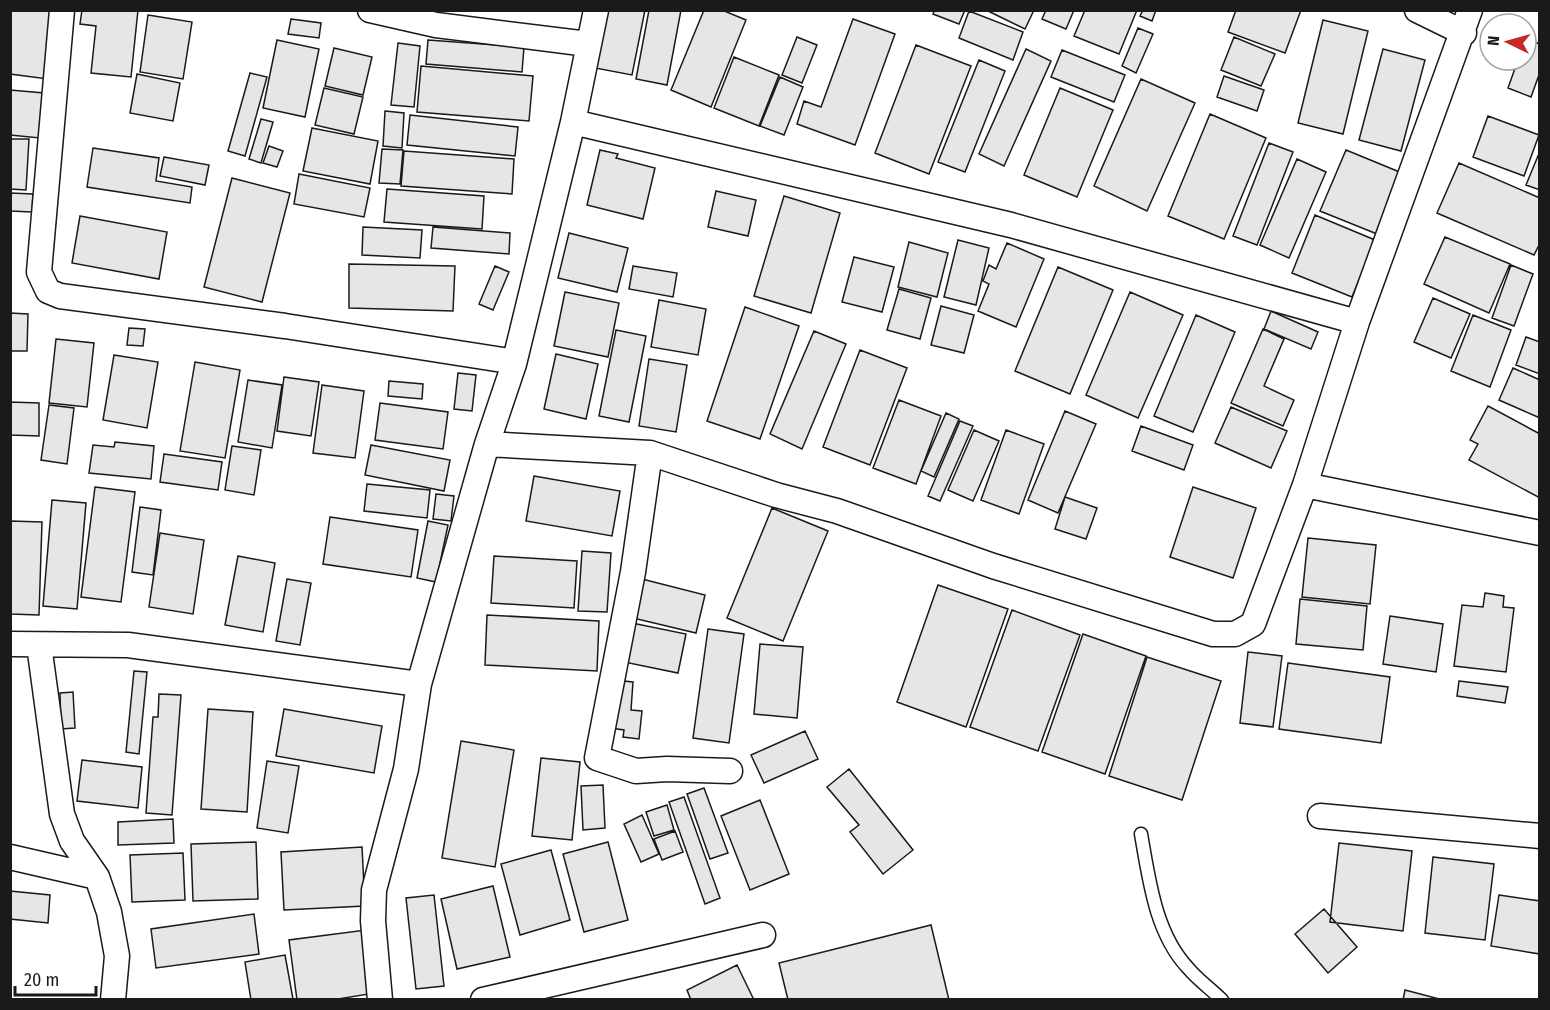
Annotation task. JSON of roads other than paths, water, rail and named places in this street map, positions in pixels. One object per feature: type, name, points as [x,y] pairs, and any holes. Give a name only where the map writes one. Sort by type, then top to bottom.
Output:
[{"type":"street","points":[[62,10],[39,272],[48,291],[60,296],[285,326],[508,361],[514,364]]},
{"type":"street","points":[[370,10],[436,25],[588,44]]},
{"type":"street","points":[[380,999],[373,921],[374,890],[406,769],[419,684],[487,444],[514,364],[573,122],[596,10]]},
{"type":"street","points":[[487,444],[650,453],[776,495],[837,511],[993,566],[1213,634],[1235,634],[1253,624],[1305,485],[1357,322],[1467,22],[1417,10]]},
{"type":"street","points":[[573,122],[1011,225],[1357,322]]},
{"type":"street","points":[[650,453],[633,572],[597,758],[636,771],[667,769],[730,771]]},
{"type":"street","points":[[1305,485],[1539,534]]},
{"type":"street","points":[[10,644],[129,645],[419,684]]},
{"type":"street","points":[[39,645],[62,814],[72,841],[97,877],[109,912],[117,956],[113,999]]},
{"type":"street","points":[[1320,816],[1539,836]]},
{"type":"street","points":[[10,857],[97,877]]},
{"type":"street","points":[[483,999],[763,935]]},
{"type":"lane","points":[[1141,834],[1150,883],[1164,931],[1187,967],[1222,999]]}]
